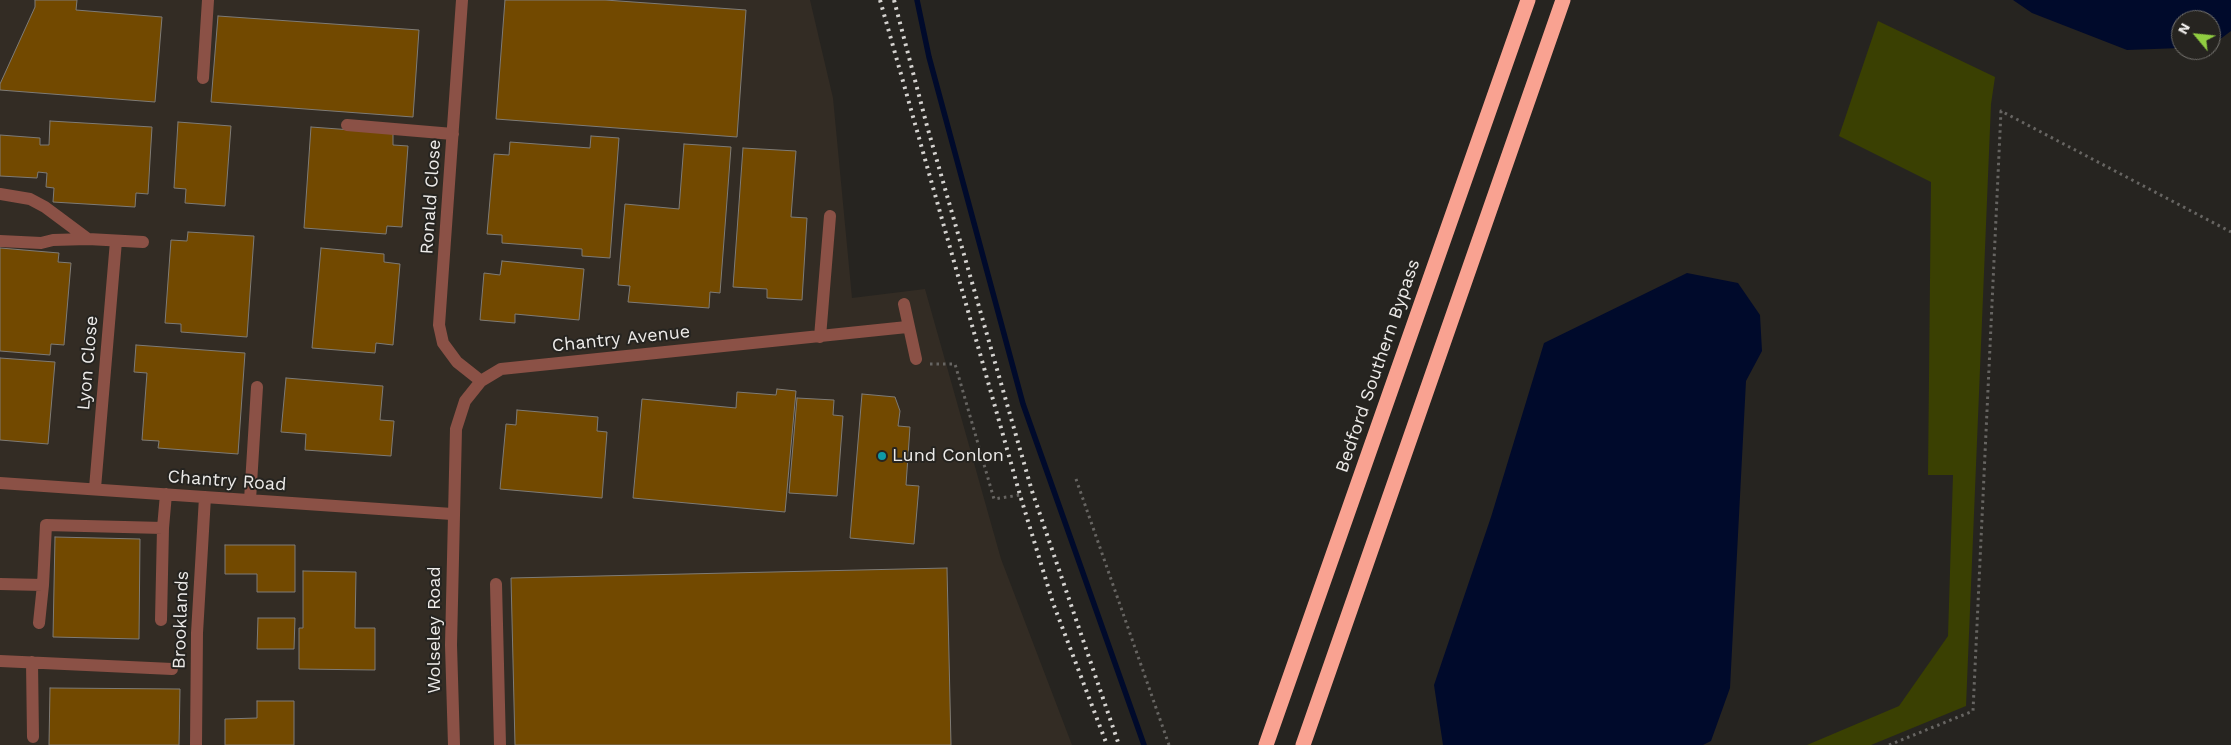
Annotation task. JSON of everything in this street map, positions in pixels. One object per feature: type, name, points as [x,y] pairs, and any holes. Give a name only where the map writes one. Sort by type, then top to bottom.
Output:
[{"type":"highway","name":"Bedford Southern Bypass","points":[[1266,745],[1528,0]]},
{"type":"highway","points":[[1303,745],[1564,0]]},
{"type":"street","points":[[203,78],[208,0]]},
{"type":"street","name":"Ronald Close","points":[[462,0],[439,325],[443,343],[457,362],[481,381]]},
{"type":"street","points":[[347,125],[453,134]]},
{"type":"street","points":[[0,194],[30,199],[45,207],[88,239]]},
{"type":"street","points":[[820,337],[830,216]]},
{"type":"street","points":[[0,241],[41,243],[53,240],[88,239],[143,242]]},
{"type":"street","name":"Lyon Close","points":[[95,488],[116,241]]},
{"type":"street","points":[[904,304],[907,327],[916,359]]},
{"type":"street","name":"Chantry Avenue","points":[[452,514],[456,428],[465,401],[481,381],[501,369],[907,327]]},
{"type":"street","points":[[250,500],[257,386]]},
{"type":"street","name":"Chantry Road","points":[[0,483],[95,488],[452,514]]},
{"type":"street","points":[[161,620],[163,528],[166,494]]},
{"type":"street","name":"Brooklands","points":[[196,745],[197,633],[205,497]]},
{"type":"street","name":"Wolseley Road","points":[[452,514],[451,645],[454,745]]},
{"type":"street","points":[[39,623],[46,525],[163,528]]},
{"type":"street","points":[[0,584],[43,585]]},
{"type":"street","points":[[496,584],[500,745]]},
{"type":"street","points":[[0,661],[172,669]]},
{"type":"street","points":[[32,662],[33,737]]},
{"type":"path","points":[[1889,745],[1973,711],[2001,111],[2231,232]]},
{"type":"path","points":[[916,359],[933,365],[955,364],[994,499],[1020,495]]},
{"type":"path","points":[[1076,479],[1169,745]]},
{"type":"shaded area","points":[[0,0],[810,0],[833,98],[852,298],[925,289],[1001,559],[1072,745],[0,745]]},
{"type":"green space","points":[[1878,21],[1995,77],[1991,104],[1966,706],[1871,745],[1807,745],[1899,706],[1948,636],[1953,475],[1928,475],[1931,182],[1839,136]]},
{"type":"water","points":[[2013,0],[2231,0],[2231,31],[2221,38],[2221,10],[2171,10],[2171,48],[2127,50],[2032,13]]},
{"type":"water","points":[[1687,273],[1738,283],[1760,315],[1762,351],[1746,381],[1730,688],[1711,741],[1703,745],[1443,745],[1434,685],[1491,517],[1544,343]]},
{"type":"building","points":[[35,0],[77,0],[76,10],[162,17],[155,102],[0,90],[0,84],[35,7]]},
{"type":"building","points":[[505,0],[605,0],[746,10],[737,137],[496,119]]},
{"type":"building","points":[[218,16],[419,30],[413,117],[211,102]]},
{"type":"building","points":[[50,121],[152,127],[148,194],[136,193],[135,207],[53,202],[54,188],[46,187],[47,173],[38,172],[37,178],[0,176],[0,135],[40,138],[40,145],[49,145]]},
{"type":"building","points":[[178,122],[231,126],[225,206],[185,203],[186,189],[174,188]]},
{"type":"building","points":[[311,127],[393,133],[393,145],[408,146],[402,227],[387,226],[386,234],[304,228]]},
{"type":"building","points":[[591,136],[619,138],[610,258],[582,256],[582,249],[502,243],[502,235],[487,234],[494,154],[509,155],[510,142],[590,148]]},
{"type":"building","points":[[684,144],[731,147],[720,293],[710,292],[709,308],[628,302],[630,286],[618,285],[625,204],[679,209]]},
{"type":"building","points":[[743,148],[796,151],[791,217],[807,218],[802,300],[767,298],[767,289],[733,287]]},
{"type":"building","points":[[188,232],[254,236],[247,337],[181,332],[181,324],[165,323],[171,240],[187,241]]},
{"type":"building","points":[[0,248],[59,253],[58,262],[71,263],[64,345],[51,344],[50,355],[0,351]]},
{"type":"building","points":[[321,248],[384,254],[384,262],[400,264],[393,345],[376,343],[375,353],[312,348]]},
{"type":"building","points":[[502,261],[584,269],[579,320],[515,314],[515,323],[480,320],[484,273],[500,275]]},
{"type":"building","points":[[136,345],[245,353],[238,454],[158,448],[159,441],[142,440],[147,373],[134,372]]},
{"type":"building","points":[[0,358],[55,362],[48,444],[0,440]]},
{"type":"building","points":[[286,378],[383,386],[380,420],[394,421],[391,456],[305,450],[306,434],[281,432]]},
{"type":"building","points":[[777,389],[796,391],[785,512],[633,498],[642,399],[736,408],[737,392],[776,395]]},
{"type":"building","name":"Lund Conlon","points":[[862,394],[895,397],[900,411],[898,426],[910,427],[906,485],[919,486],[914,544],[850,538]]},
{"type":"building","points":[[797,398],[834,400],[833,415],[843,416],[837,496],[789,493]]},
{"type":"building","points":[[517,410],[598,417],[597,431],[607,432],[602,498],[500,489],[506,424],[516,425]]},
{"type":"building","points":[[55,537],[140,539],[139,639],[53,637]]},
{"type":"building","points":[[225,545],[295,545],[295,592],[257,592],[257,574],[225,574]]},
{"type":"building","points":[[947,568],[951,745],[515,745],[511,578]]},
{"type":"building","points":[[303,571],[356,572],[355,628],[375,628],[375,670],[299,669],[299,628],[303,628]]},
{"type":"building","points":[[258,618],[295,618],[294,649],[257,649]]},
{"type":"building","points":[[50,688],[180,689],[179,745],[49,745]]},
{"type":"building","points":[[257,701],[294,701],[294,745],[225,745],[225,719],[257,718]]},
{"type":"waterway","points":[[917,0],[929,57],[1023,404],[1144,745]]},
{"type":"railway","points":[[880,0],[1020,495],[1053,603],[1107,745]]},
{"type":"railway","points":[[894,0],[927,126],[1032,491],[1119,745]]},
{"type":"place","name":"Lund Conlon","points":[[882,456]]}]
